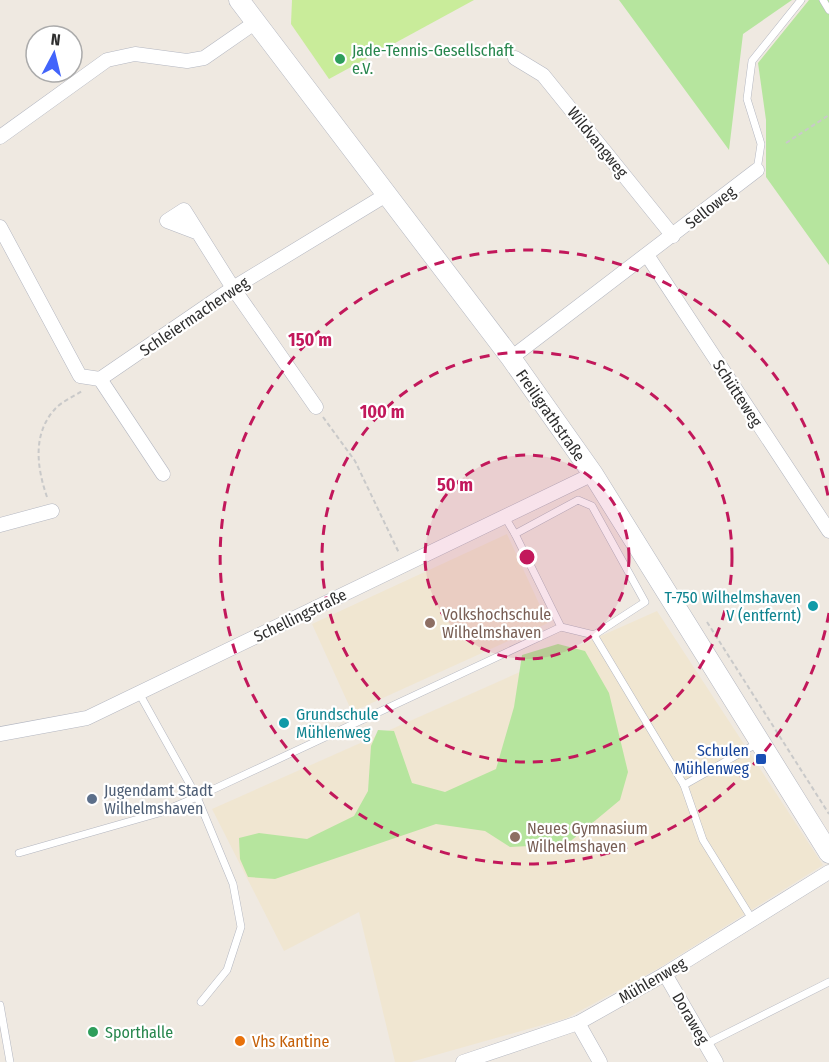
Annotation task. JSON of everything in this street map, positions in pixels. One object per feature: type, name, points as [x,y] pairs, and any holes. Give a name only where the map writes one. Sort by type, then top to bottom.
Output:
[{"type":"street","name":"Freiligrathstraße","points":[[239,0],[511,358],[593,474],[829,853]]},
{"type":"street","points":[[0,137],[107,60],[135,54],[187,61],[204,58],[256,22]]},
{"type":"street","name":"Wildvangweg","points":[[515,58],[543,75],[673,236]]},
{"type":"street","name":"Selloweg","points":[[511,358],[757,170]]},
{"type":"street","name":"Schleiermacherweg","points":[[100,379],[233,288],[386,195]]},
{"type":"street","points":[[0,227],[80,376],[100,379],[163,474]]},
{"type":"street","points":[[196,232],[316,407]]},
{"type":"street","name":"Schütteweg","points":[[647,255],[829,531]]},
{"type":"street","name":"Schellingstraße","points":[[0,734],[87,718],[593,474]]},
{"type":"street","points":[[0,525],[52,511]]},
{"type":"street","name":"Mühlenweg","points":[[463,1062],[497,1058],[578,1023],[665,974],[829,872]]},
{"type":"street","name":"Doraweg","points":[[665,974],[716,1062]]},
{"type":"street","points":[[578,1023],[600,1062]]},
{"type":"lane","name":"Selloweg","points":[[757,170],[761,144],[747,99],[752,61],[801,0]]},
{"type":"lane","points":[[823,0],[829,10]]},
{"type":"lane","points":[[515,534],[578,500],[592,506],[645,602],[594,635]]},
{"type":"lane","points":[[505,517],[561,627]]},
{"type":"lane","points":[[19,852],[159,813],[561,627],[594,635],[684,785],[703,840],[752,919]]},
{"type":"lane","points":[[139,693],[197,797],[233,885],[241,927],[227,970],[201,1002]]},
{"type":"lane","points":[[684,785],[759,742]]},
{"type":"lane","points":[[706,1044],[829,982]]},
{"type":"lane","points":[[0,1005],[10,1062]]},
{"type":"path","points":[[786,143],[829,115]]},
{"type":"path","points":[[52,511],[41,481],[37,452],[43,429],[55,409],[100,379]]},
{"type":"path","points":[[316,407],[355,461],[405,565]]},
{"type":"path","points":[[704,618],[829,814]]},
{"type":"shaded area","name":"Volkshochschule Wilhelmshaven","points":[[507,534],[548,623],[352,712],[312,624]]},
{"type":"shaded area","name":"Neues Gymnasium Wilhelmshaven","points":[[657,611],[823,865],[659,968],[567,1018],[411,1062],[395,1062],[359,912],[284,951],[212,809]]},
{"type":"green space","name":"Jade-Tennis-Gesellschaft e.V.","points":[[292,0],[474,0],[329,79],[291,24]]},
{"type":"green space","points":[[619,0],[792,0],[743,34],[729,150]]},
{"type":"green space","points":[[809,0],[829,0],[829,265],[766,177],[766,120],[758,63]]},
{"type":"green space","points":[[558,644],[585,651],[609,693],[628,772],[620,800],[567,844],[510,847],[485,831],[436,824],[275,879],[248,877],[240,859],[239,838],[259,833],[307,839],[354,816],[368,791],[371,746],[378,730],[394,731],[412,783],[445,792],[496,769],[514,707],[522,655]]},
{"type":"place","name":"Jade-Tennis-Gesellschaft e.V.","points":[[340,59]]},
{"type":"place","name":"T-750 Wilhelmshaven V (entfernt)","points":[[813,606]]},
{"type":"place","name":"Volkshochschule Wilhelmshaven","points":[[430,623]]},
{"type":"place","name":"Grundschule Mühlenweg","points":[[284,723]]},
{"type":"place","name":"Schulen Mühlenweg","points":[[761,759]]},
{"type":"place","name":"Jugendamt Stadt Wilhelmshaven","points":[[92,799]]},
{"type":"place","name":"Neues Gymnasium Wilhelmshaven","points":[[515,837]]},
{"type":"place","name":"Sporthalle","points":[[93,1032]]},
{"type":"place","name":"Vhs Kantine","points":[[240,1041]]}]
